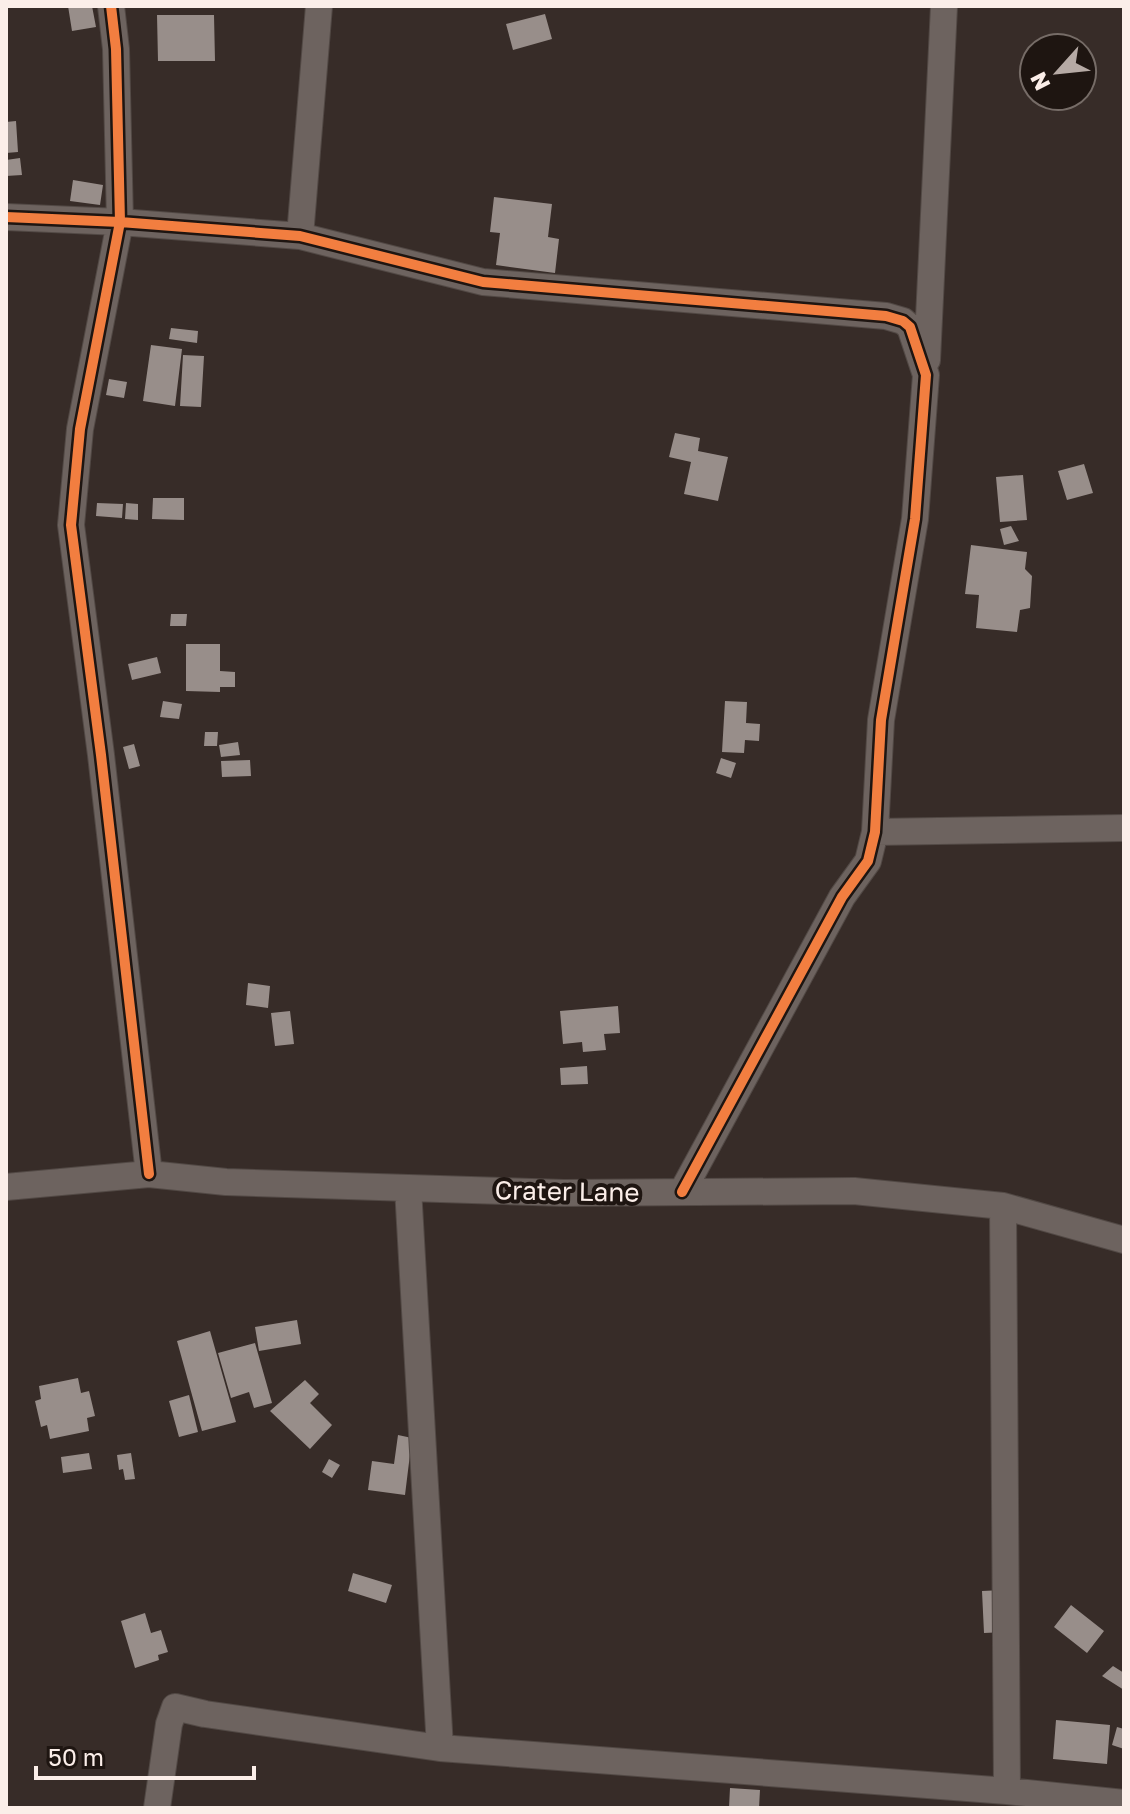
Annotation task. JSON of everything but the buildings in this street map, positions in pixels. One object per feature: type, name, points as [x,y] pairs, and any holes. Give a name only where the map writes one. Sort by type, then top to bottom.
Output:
[{"type":"street","points":[[111,6],[116,49],[120,222],[80,429],[71,525],[149,1174]]},
{"type":"street","points":[[300,236],[319,6]]},
{"type":"street","points":[[682,1192],[842,897],[868,861],[875,832],[881,720],[915,519],[926,375],[944,6]]},
{"type":"street","points":[[6,217],[300,236],[483,282],[886,316],[903,321],[910,327],[926,375]]},
{"type":"street","points":[[875,832],[1124,828]]},
{"type":"street","name":"Crater Lane","points":[[6,1187],[149,1174],[226,1182],[564,1193],[854,1191],[1003,1206],[1124,1240]]},
{"type":"street","points":[[408,1188],[440,1748]]},
{"type":"street","points":[[1003,1206],[1007,1791]]},
{"type":"street","points":[[157,1808],[169,1724],[175,1707],[440,1748],[1007,1791],[1124,1803]]},
{"type":"cycle path","points":[[111,6],[116,49],[120,222],[80,429],[71,525],[149,1174]]},
{"type":"cycle path","points":[[6,217],[300,236],[483,282],[886,316],[903,321],[910,327],[926,375],[915,519],[881,720],[875,832],[868,861],[842,897],[682,1192]]}]
